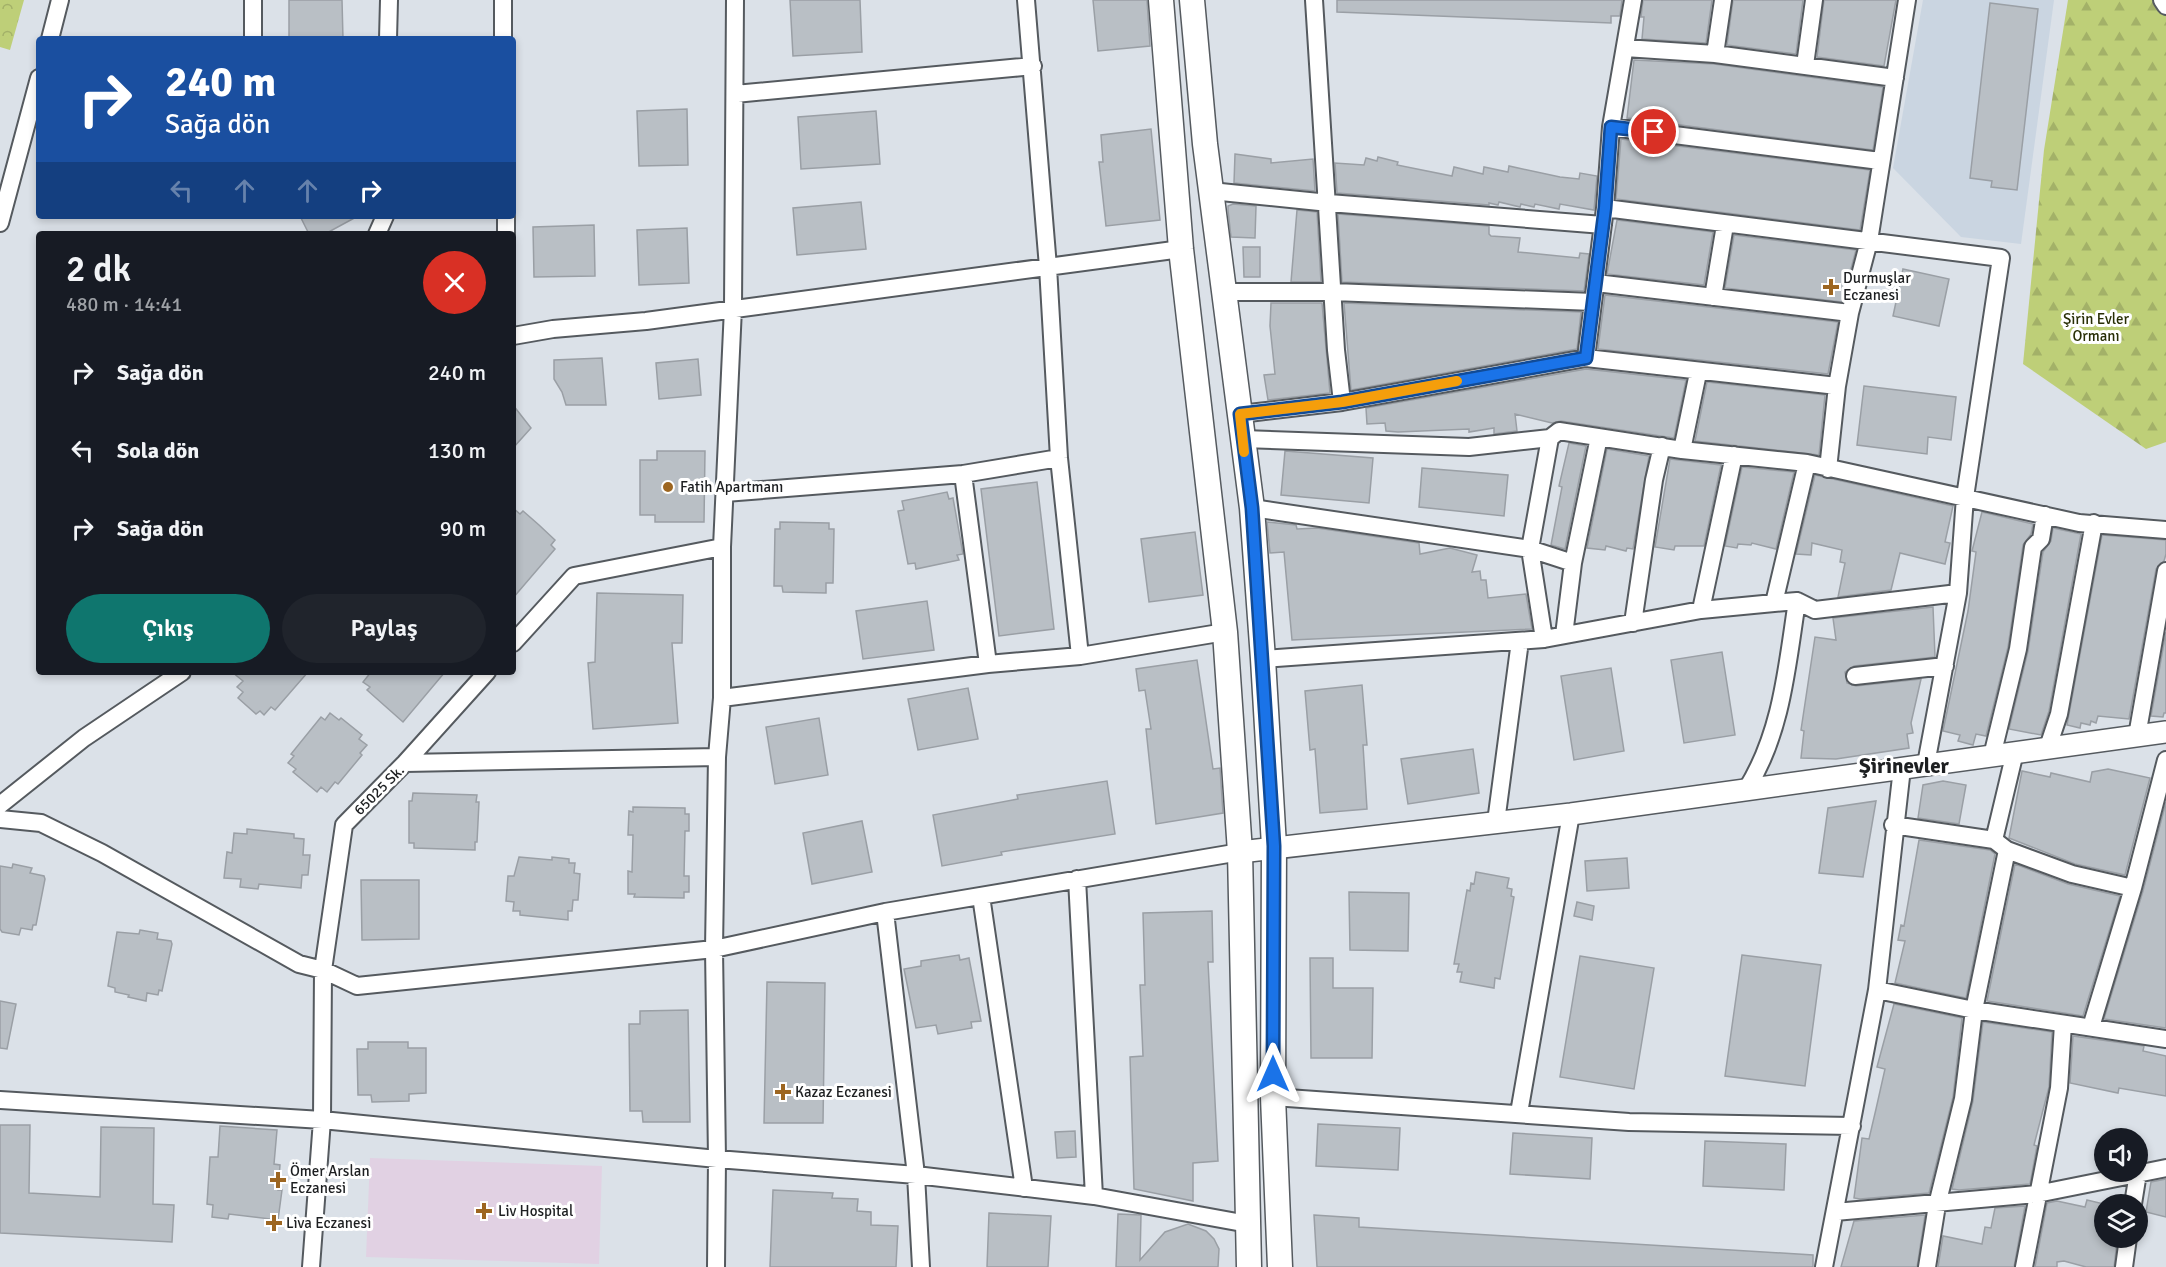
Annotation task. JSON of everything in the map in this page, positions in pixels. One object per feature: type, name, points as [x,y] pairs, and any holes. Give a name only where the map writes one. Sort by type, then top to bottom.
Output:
[{"type":"main road","points":[[1161,0],[1181,249],[1226,632],[1240,852],[1249,1267]]},
{"type":"main road","points":[[1192,0],[1211,191],[1226,292],[1252,508],[1263,659],[1274,846],[1273,1097],[1280,1267]]},
{"type":"street","points":[[51,36],[60,0]]},
{"type":"street","points":[[253,0],[253,36]]},
{"type":"street","points":[[388,36],[389,0]]},
{"type":"street","points":[[503,0],[504,36]]},
{"type":"street","points":[[716,1267],[714,949],[717,757],[722,698],[722,547],[733,308],[735,0]]},
{"type":"street","points":[[1026,0],[1048,267],[1059,458],[1080,656]]},
{"type":"street","points":[[1314,0],[1342,402]]},
{"type":"street","points":[[1586,358],[1605,208],[1611,127],[1633,0]]},
{"type":"street","points":[[1715,54],[1723,0]]},
{"type":"street","points":[[1805,65],[1815,0]]},
{"type":"street","points":[[1828,469],[1837,386],[1850,313],[1869,241],[1907,0]]},
{"type":"street","points":[[2162,0],[2166,6]]},
{"type":"street","points":[[1625,48],[1715,54],[1895,78]]},
{"type":"street","points":[[735,94],[1033,66]]},
{"type":"street","points":[[0,223],[36,89]]},
{"type":"street","points":[[1611,127],[1880,161]]},
{"type":"street","points":[[1211,191],[1603,225]]},
{"type":"street","points":[[1605,208],[1725,225],[2001,258],[1965,497],[1958,593],[1926,764]]},
{"type":"street","points":[[1713,297],[1725,225]]},
{"type":"street","points":[[516,335],[553,329],[646,321],[1181,249]]},
{"type":"street","points":[[1596,283],[1850,313]]},
{"type":"street","points":[[1226,292],[1333,292],[1593,302]]},
{"type":"street","points":[[1240,414],[1342,402],[1586,358],[1698,373],[1837,386]]},
{"type":"street","points":[[1682,450],[1698,373]]},
{"type":"street","points":[[1243,439],[1470,447],[1550,438],[1559,431],[1682,450],[1807,463],[2045,515],[2094,523],[2166,530]]},
{"type":"street","points":[[1564,635],[1574,563],[1599,437]]},
{"type":"street","points":[[1544,639],[1530,549],[1550,438]]},
{"type":"street","points":[[1633,623],[1654,480],[1662,446]]},
{"type":"street","points":[[1701,610],[1734,455]]},
{"type":"street","points":[[725,493],[963,474],[1059,458]]},
{"type":"street","points":[[1774,603],[1807,463]]},
{"type":"street","points":[[963,474],[988,664]]},
{"type":"street","points":[[1252,508],[1530,549],[1574,563]]},
{"type":"street","points":[[1992,756],[2018,649],[2033,548],[2041,539],[2045,515]]},
{"type":"street","points":[[2047,750],[2059,714],[2094,523]]},
{"type":"street","points":[[516,640],[574,576],[722,547]]},
{"type":"street","points":[[2137,736],[2166,571]]},
{"type":"street","points":[[1263,659],[1544,639],[1701,610],[1774,603],[1797,601],[1815,610],[1958,593]]},
{"type":"street","points":[[1746,790],[1762,764],[1780,708],[1797,601]]},
{"type":"street","points":[[722,698],[988,664],[1080,656],[1226,632]]},
{"type":"street","points":[[1496,822],[1520,641]]},
{"type":"street","points":[[1855,676],[1945,666]]},
{"type":"street","points":[[0,805],[84,738],[178,675]]},
{"type":"street","name":"65025 Sk.","points":[[311,1267],[322,1120],[322,970],[344,825],[405,764],[484,675]]},
{"type":"street","points":[[0,819],[41,823],[102,853],[299,964],[322,970],[357,986],[714,949],[885,912],[1274,846],[1571,814],[2166,732]]},
{"type":"street","points":[[1928,1267],[1937,1205],[1963,1099],[1974,1010],[2014,753]]},
{"type":"street","points":[[405,764],[717,757]]},
{"type":"street","points":[[2091,1027],[2133,888],[2166,760]]},
{"type":"street","points":[[1824,1267],[1877,990],[1893,825],[1902,768]]},
{"type":"street","points":[[1520,1113],[1571,814]]},
{"type":"street","points":[[1893,825],[2001,845],[2072,874],[2133,888]]},
{"type":"street","points":[[1077,879],[1094,1196]]},
{"type":"street","points":[[981,896],[1024,1188]]},
{"type":"street","points":[[885,912],[915,1175],[921,1267]]},
{"type":"street","points":[[1877,990],[1974,1010],[2166,1039]]},
{"type":"street","points":[[2024,1267],[2059,1088],[2063,1024]]},
{"type":"street","points":[[1273,1097],[1629,1122],[1852,1126]]},
{"type":"street","points":[[0,1100],[322,1120],[717,1159],[915,1175],[1094,1196],[1248,1224]]},
{"type":"street","points":[[2148,1171],[2166,1168]]},
{"type":"street","points":[[1835,1212],[1937,1205],[2037,1194],[2095,1182]]},
{"type":"street","points":[[2124,1267],[2127,1248]]},
{"type":"shaded area","points":[[1923,0],[2054,0],[2021,244],[1961,237],[1893,168]]},
{"type":"shaded area","name":"Liv Hospital","points":[[370,1158],[602,1166],[599,1264],[366,1257]]},
{"type":"green space","points":[[0,0],[24,0],[10,50],[0,47]]},
{"type":"green space","name":"Şirin Evler Ormanı","points":[[2068,0],[2166,0],[2166,442],[2146,449],[2023,364],[2044,150]]},
{"type":"building","points":[[289,0],[342,0],[343,36],[289,36]]},
{"type":"building","points":[[790,0],[860,0],[862,52],[793,56]]},
{"type":"building","points":[[1093,0],[1147,0],[1150,46],[1098,51]]},
{"type":"building","points":[[1337,0],[1622,0],[1620,16],[1611,16],[1611,23],[1337,12]]},
{"type":"building","points":[[1643,0],[1712,0],[1706,43],[1642,39]]},
{"type":"building","points":[[1733,0],[1803,0],[1796,54],[1727,45]]},
{"type":"building","points":[[1824,0],[1896,0],[1884,66],[1817,57]]},
{"type":"building","points":[[1990,3],[2038,9],[2017,190],[1991,187],[1992,181],[1970,178]]},
{"type":"building","points":[[1634,60],[1714,64],[1883,87],[1873,150],[1627,118]]},
{"type":"building","points":[[687,109],[688,165],[639,166],[637,111]]},
{"type":"building","points":[[876,111],[880,164],[801,169],[798,117]]},
{"type":"building","points":[[1151,129],[1160,220],[1106,226],[1099,162],[1103,162],[1101,135]]},
{"type":"building","points":[[1621,139],[1870,170],[1860,230],[1616,199]]},
{"type":"building","points":[[1235,154],[1271,159],[1271,163],[1313,159],[1315,191],[1234,183]]},
{"type":"building","points":[[1378,157],[1398,162],[1397,165],[1452,176],[1454,167],[1483,174],[1484,167],[1508,172],[1509,166],[1560,177],[1579,179],[1580,173],[1597,176],[1594,210],[1560,204],[1559,209],[1535,204],[1534,207],[1521,204],[1520,207],[1499,202],[1498,205],[1489,203],[1489,205],[1337,193],[1335,163],[1364,165],[1366,158],[1377,161]]},
{"type":"building","points":[[861,202],[866,249],[797,255],[793,208]]},
{"type":"building","points":[[1233,204],[1256,206],[1255,238],[1231,237],[1228,206]]},
{"type":"building","points":[[1297,210],[1317,212],[1321,282],[1291,282]]},
{"type":"building","points":[[1338,214],[1489,226],[1491,236],[1520,238],[1518,252],[1579,258],[1580,253],[1589,254],[1584,291],[1342,282]]},
{"type":"building","points":[[302,219],[352,219],[330,231],[308,231]]},
{"type":"building","points":[[1617,220],[1713,232],[1704,285],[1607,274]]},
{"type":"building","points":[[594,225],[595,276],[534,277],[533,227]]},
{"type":"building","points":[[687,228],[689,283],[639,285],[637,230]]},
{"type":"building","points":[[1734,235],[1856,250],[1842,302],[1725,288]]},
{"type":"building","points":[[1243,247],[1260,247],[1260,277],[1244,277]]},
{"type":"building","points":[[1903,269],[1949,279],[1939,326],[1893,316]]},
{"type":"building","points":[[1605,295],[1838,322],[1828,374],[1598,349]]},
{"type":"building","points":[[1271,303],[1322,303],[1330,393],[1268,400],[1264,375],[1275,374],[1270,326]]},
{"type":"building","points":[[1344,303],[1581,312],[1577,349],[1351,390]]},
{"type":"building","points":[[602,358],[606,405],[566,405],[562,392],[554,379],[554,360]]},
{"type":"building","points":[[698,359],[701,395],[659,399],[656,363]]},
{"type":"building","points":[[1586,369],[1686,380],[1674,438],[1561,421],[1552,423],[1515,414],[1517,431],[1494,434],[1494,428],[1469,432],[1469,429],[1398,432],[1386,431],[1385,423],[1367,424],[1366,408]]},
{"type":"building","points":[[1707,382],[1825,395],[1819,455],[1695,441]]},
{"type":"building","points":[[1864,386],[1956,397],[1951,440],[1928,437],[1927,454],[1857,445]]},
{"type":"building","points":[[516,409],[531,428],[516,445]]},
{"type":"building","points":[[1569,443],[1586,446],[1565,549],[1551,545],[1562,487],[1559,486]]},
{"type":"building","points":[[1607,449],[1649,456],[1633,549],[1627,548],[1626,551],[1606,546],[1605,550],[1587,548]]},
{"type":"building","name":"Fatih Apartmanı","points":[[657,451],[705,451],[704,522],[655,522],[655,515],[640,515],[640,460],[657,460]]},
{"type":"building","points":[[1285,451],[1373,458],[1369,503],[1281,495]]},
{"type":"building","points":[[1670,459],[1721,465],[1704,546],[1675,546],[1674,550],[1655,547]]},
{"type":"building","points":[[1742,467],[1794,472],[1776,549],[1752,543],[1751,545],[1738,544],[1737,548],[1725,546]]},
{"type":"building","points":[[1422,468],[1508,475],[1504,516],[1419,507]]},
{"type":"building","points":[[1815,475],[1953,506],[1945,542],[1950,543],[1945,564],[1900,553],[1891,590],[1838,597],[1845,563],[1840,562],[1842,550],[1812,543],[1811,555],[1796,554]]},
{"type":"building","points":[[1037,482],[1054,629],[999,636],[981,489]]},
{"type":"building","points":[[947,492],[949,499],[953,498],[963,554],[957,555],[959,560],[916,569],[915,563],[908,564],[898,511],[904,510],[902,501]]},
{"type":"building","points":[[516,511],[520,514],[523,511],[555,540],[551,545],[555,549],[516,594]]},
{"type":"building","points":[[1982,512],[2033,524],[2031,534],[2023,545],[2008,647],[1986,736],[1976,734],[1973,745],[1958,741],[1960,735],[1943,731],[1968,611],[1976,552],[1972,551]]},
{"type":"building","points":[[780,522],[829,523],[829,529],[834,529],[833,583],[826,583],[826,593],[783,592],[782,586],[774,586],[775,529],[780,529]]},
{"type":"building","points":[[1267,522],[1296,525],[1297,529],[1317,528],[1419,543],[1420,554],[1450,548],[1477,555],[1472,572],[1480,571],[1481,580],[1486,580],[1488,598],[1526,594],[1532,629],[1292,640],[1284,552],[1270,553]]},
{"type":"building","points":[[2053,528],[2081,534],[2049,711],[2041,735],[2009,729],[2028,651],[2043,552],[2051,541]]},
{"type":"building","points":[[1195,532],[1203,595],[1149,602],[1141,539]]},
{"type":"building","points":[[2102,535],[2166,540],[2166,554],[2164,561],[2156,569],[2129,719],[2098,716],[2096,723],[2091,721],[2090,725],[2081,723],[2080,728],[2067,725]]},
{"type":"building","points":[[597,593],[683,595],[682,643],[672,643],[678,723],[593,729],[588,663],[595,662]]},
{"type":"building","points":[[927,601],[934,650],[863,659],[856,611]]},
{"type":"building","points":[[1933,607],[1935,657],[1854,666],[1845,672],[1847,683],[1856,686],[1921,679],[1911,723],[1913,733],[1907,734],[1909,748],[1836,759],[1801,758],[1804,731],[1801,730],[1815,637],[1836,640],[1833,618]]},
{"type":"building","points":[[2166,632],[2166,713],[2163,717],[2151,716]]},
{"type":"building","points":[[1722,652],[1735,735],[1684,743],[1671,660]]},
{"type":"building","points":[[1197,660],[1213,769],[1220,768],[1223,813],[1156,824],[1146,729],[1151,729],[1145,690],[1139,691],[1136,669]]},
{"type":"building","points":[[1611,668],[1624,751],[1574,760],[1561,676]]},
{"type":"building","points":[[236,675],[305,675],[275,710],[271,707],[264,715],[260,711],[256,714],[238,698],[243,692],[237,687],[243,681]]},
{"type":"building","points":[[369,675],[442,675],[403,722],[367,690],[370,687],[363,682]]},
{"type":"building","points":[[1362,685],[1367,745],[1363,745],[1367,809],[1320,813],[1315,749],[1310,750],[1305,691]]},
{"type":"building","points":[[968,688],[978,739],[918,750],[908,699]]},
{"type":"building","points":[[330,713],[339,720],[341,718],[362,735],[359,739],[367,745],[360,753],[362,755],[338,784],[335,782],[327,792],[321,787],[317,792],[293,772],[296,769],[288,763],[294,756],[291,754],[321,717],[325,720]]},
{"type":"building","points":[[819,718],[828,775],[775,784],[766,727]]},
{"type":"building","points":[[1473,749],[1479,793],[1408,804],[1401,759]]},
{"type":"building","points":[[2108,769],[2150,778],[2125,875],[2075,864],[2009,838],[2022,771],[2050,777],[2051,773],[2090,782],[2092,772]]},
{"type":"building","points":[[1107,781],[1115,834],[1001,852],[1002,855],[942,866],[933,815],[1018,799],[1017,795]]},
{"type":"building","points":[[1943,781],[1966,785],[1959,824],[1918,818],[1923,785]]},
{"type":"building","points":[[413,793],[477,795],[476,802],[479,802],[475,850],[414,848],[414,843],[409,843],[409,801],[412,801]]},
{"type":"building","points":[[1876,801],[1863,877],[1819,873],[1828,808]]},
{"type":"building","points":[[2166,802],[2166,1028],[2104,1019],[2143,891]]},
{"type":"building","points":[[633,807],[685,808],[685,814],[689,814],[689,831],[685,831],[684,876],[689,876],[689,892],[684,892],[684,898],[634,897],[635,894],[628,894],[628,871],[632,872],[633,835],[628,835],[629,811],[633,812]]},
{"type":"building","points":[[862,821],[872,872],[812,884],[803,833]]},
{"type":"building","points":[[247,829],[294,834],[294,838],[304,839],[303,855],[310,855],[308,875],[302,875],[301,888],[259,884],[258,889],[240,887],[241,879],[224,878],[227,852],[232,853],[234,833],[247,834]]},
{"type":"building","points":[[1919,840],[1990,850],[1995,854],[1966,998],[1895,983],[1905,941],[1898,940],[1901,925],[1904,926]]},
{"type":"building","points":[[519,857],[552,860],[552,857],[569,859],[569,863],[575,863],[574,873],[580,874],[578,900],[573,900],[572,911],[568,911],[568,920],[520,915],[520,911],[513,911],[514,902],[506,901],[508,876],[514,876]]},
{"type":"building","points":[[1627,858],[1629,888],[1587,891],[1585,861]]},
{"type":"building","points":[[13,864],[32,868],[30,873],[44,876],[45,879],[36,925],[33,925],[32,930],[21,928],[19,935],[2,932],[0,929],[0,866],[12,868]]},
{"type":"building","points":[[2015,864],[2068,884],[2120,896],[2083,1016],[1987,1001]]},
{"type":"building","points":[[1476,872],[1509,878],[1507,888],[1512,889],[1511,896],[1514,897],[1500,979],[1495,978],[1494,988],[1460,982],[1462,972],[1457,972],[1459,964],[1454,964],[1467,890],[1470,891],[1471,883],[1474,884]]},
{"type":"building","points":[[361,880],[419,880],[419,939],[362,940]]},
{"type":"building","points":[[1349,892],[1409,893],[1408,951],[1350,950]]},
{"type":"building","points":[[1577,902],[1594,906],[1592,920],[1574,916]]},
{"type":"building","points":[[1212,911],[1213,962],[1208,962],[1218,1161],[1193,1163],[1193,1201],[1134,1189],[1130,1057],[1143,1056],[1140,985],[1145,985],[1143,913]]},
{"type":"building","points":[[140,930],[158,933],[157,939],[171,941],[172,944],[162,991],[159,990],[158,995],[147,993],[146,1001],[115,992],[115,988],[108,986],[117,932],[139,934]]},
{"type":"building","points":[[959,955],[960,960],[969,958],[981,1021],[971,1022],[972,1028],[938,1034],[936,1025],[916,1028],[904,969],[921,966],[921,961]]},
{"type":"building","points":[[1742,955],[1821,965],[1805,1086],[1725,1076]]},
{"type":"building","points":[[1580,956],[1654,968],[1634,1089],[1560,1077]]},
{"type":"building","points":[[1310,958],[1333,958],[1333,988],[1373,988],[1372,1058],[1311,1058]]},
{"type":"building","points":[[767,982],[825,983],[823,1123],[764,1123]]},
{"type":"building","points":[[0,1001],[16,1004],[7,1049],[0,1048]]},
{"type":"building","points":[[1894,1004],[1962,1018],[1953,1097],[1929,1193],[1854,1198],[1862,1138],[1869,1139],[1885,1069],[1877,1067]]},
{"type":"building","points":[[688,1010],[690,1122],[643,1122],[642,1111],[630,1111],[629,1024],[640,1024],[640,1011]]},
{"type":"building","points":[[1983,1022],[2052,1032],[2049,1087],[2034,1145],[2037,1146],[2030,1184],[1952,1189],[1973,1101]]},
{"type":"building","points":[[2073,1036],[2144,1046],[2143,1051],[2166,1056],[2166,1096],[2119,1088],[2118,1093],[2070,1083]]},
{"type":"building","points":[[368,1042],[408,1042],[408,1048],[426,1048],[426,1093],[409,1094],[409,1101],[372,1102],[371,1095],[358,1095],[357,1049],[368,1049]]},
{"type":"building","points":[[1318,1124],[1400,1128],[1398,1170],[1316,1166]]},
{"type":"building","points":[[0,1125],[30,1125],[29,1193],[100,1197],[101,1127],[154,1128],[153,1204],[174,1205],[172,1242],[0,1233]]},
{"type":"building","points":[[220,1126],[277,1130],[274,1164],[280,1165],[278,1190],[282,1190],[278,1220],[229,1214],[228,1219],[212,1217],[213,1205],[207,1204],[210,1157],[218,1157]]},
{"type":"building","points":[[1075,1131],[1076,1157],[1057,1158],[1055,1132]]},
{"type":"building","points":[[1513,1133],[1592,1138],[1590,1179],[1510,1174]]},
{"type":"building","points":[[1705,1141],[1786,1144],[1784,1190],[1703,1186]]},
{"type":"building","points":[[2166,1179],[2166,1217],[2148,1212],[2151,1182]]},
{"type":"building","points":[[773,1190],[833,1193],[832,1198],[858,1199],[857,1211],[871,1212],[871,1225],[898,1226],[896,1267],[770,1267]]},
{"type":"building","points":[[2087,1200],[2094,1202],[2094,1248],[2116,1248],[2114,1267],[2086,1267],[2064,1261],[2057,1262],[2057,1267],[2035,1267],[2047,1203],[2057,1201],[2085,1207]]},
{"type":"building","points":[[2025,1206],[2014,1267],[1938,1267],[1943,1236],[1982,1244],[1985,1227],[1991,1228],[1995,1208]]},
{"type":"building","points":[[989,1213],[1051,1216],[1048,1267],[987,1267]]},
{"type":"building","points":[[1118,1214],[1141,1215],[1140,1260],[1165,1232],[1188,1224],[1206,1231],[1214,1239],[1219,1249],[1218,1267],[1116,1267]]},
{"type":"building","points":[[1314,1215],[1359,1218],[1359,1227],[1813,1255],[1813,1267],[1317,1267]]},
{"type":"building","points":[[1925,1215],[1917,1267],[1841,1267],[1854,1221]]},
{"type":"slow traffic","points":[[1244,452],[1240,414],[1342,402],[1457,381]]},
{"type":"place","name":"Durmuşlar Eczanesi","points":[[1831,287]]},
{"type":"place","name":"Fatih Apartmanı","points":[[668,487]]},
{"type":"place","name":"Kazaz Eczanesi","points":[[783,1092]]},
{"type":"place","name":"Ömer Arslan Eczanesi","points":[[278,1180]]},
{"type":"place","name":"Liv Hospital","points":[[484,1211]]},
{"type":"place","name":"Liva Eczanesi","points":[[274,1223]]},
{"type":"district","name":"Şirinevler","points":[[1904,766]]},
{"type":"route","points":[[1273,1074],[1274,846],[1252,508],[1240,414],[1342,402],[1586,358],[1605,208],[1611,127],[1654,132]]}]
